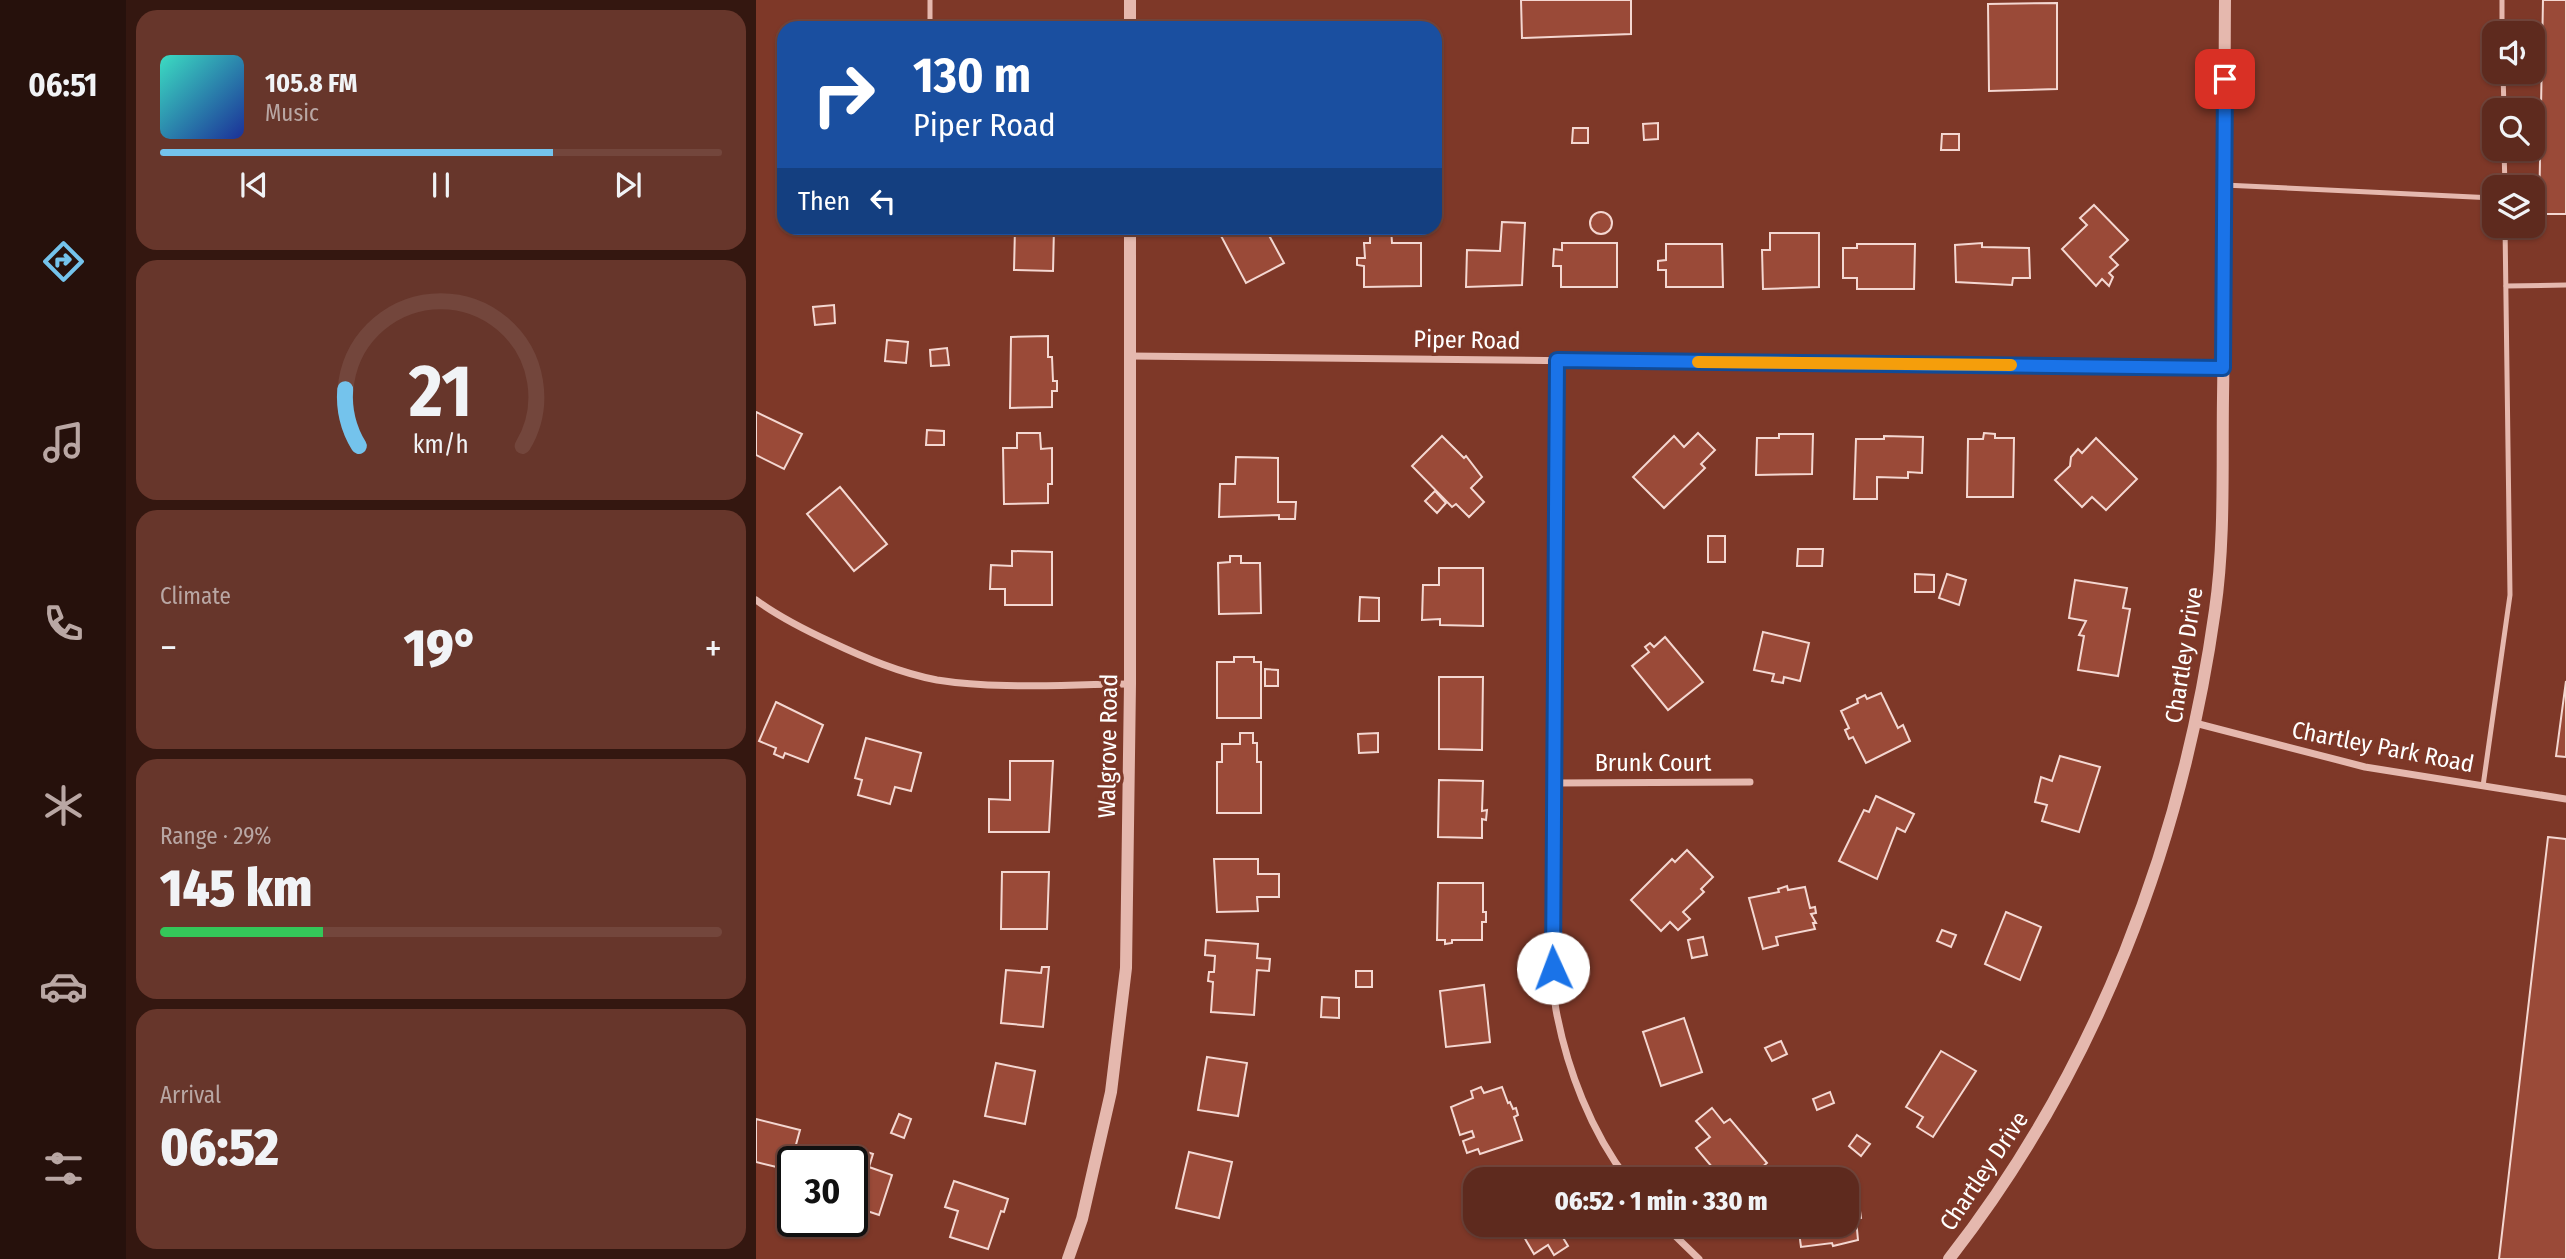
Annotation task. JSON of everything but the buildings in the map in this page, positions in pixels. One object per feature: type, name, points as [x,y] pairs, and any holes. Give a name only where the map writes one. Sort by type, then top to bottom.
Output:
[{"type":"street","points":[[1130,0],[1130,21]]},
{"type":"street","name":"Chartley Drive","points":[[1949,1259],[2040,1125],[2077,1059],[2116,976],[2177,804],[2195,723],[2216,607],[2221,503],[2225,0]]},
{"type":"street","name":"Walgrove Road","points":[[1068,1259],[1085,1207],[1111,1092],[1126,968],[1130,684],[1130,235]]},
{"type":"street","name":"Piper Road","points":[[1129,356],[2223,368]]},
{"type":"street","points":[[1557,360],[1556,783],[1552,947],[1556,1010],[1573,1074],[1593,1124],[1620,1167]]},
{"type":"street","points":[[756,600],[805,630],[852,652],[897,670],[936,680],[984,685],[1130,684]]},
{"type":"street","name":"Chartley Park Road","points":[[2195,723],[2365,767],[2566,799]]},
{"type":"street","name":"Brunk Court","points":[[1556,783],[1750,782]]},
{"type":"street","points":[[1676,1237],[1699,1259]]},
{"type":"lane","points":[[930,0],[930,21]]},
{"type":"lane","points":[[2502,0],[2502,21]]},
{"type":"lane","points":[[2224,184],[2482,197]]},
{"type":"lane","points":[[2483,786],[2510,595],[2505,238]]},
{"type":"lane","points":[[2506,286],[2566,285]]},
{"type":"slow traffic","points":[[1698,362],[2011,365]]},
{"type":"route","points":[[1553,968],[1557,360],[2223,368],[2225,79]]}]
